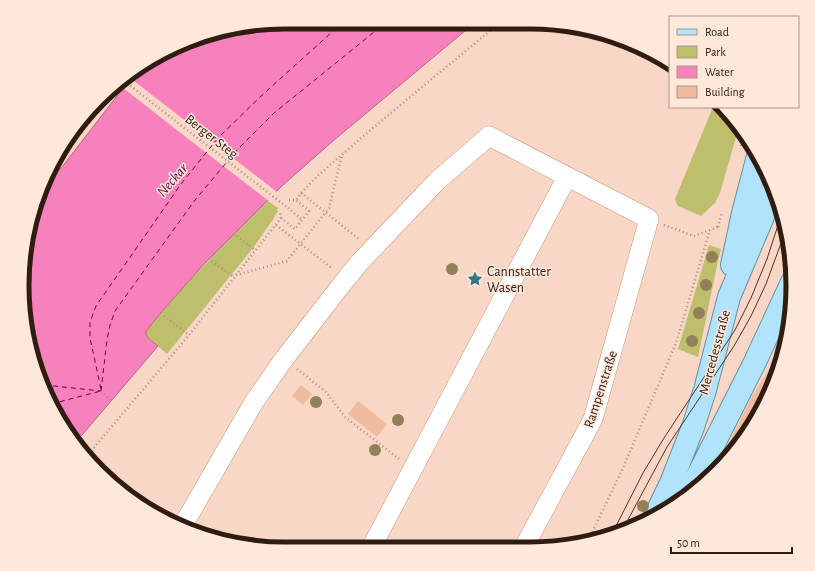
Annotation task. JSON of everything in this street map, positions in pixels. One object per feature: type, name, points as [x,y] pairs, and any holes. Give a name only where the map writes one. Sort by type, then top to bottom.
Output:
[{"type":"main road","points":[[729,297],[730,274],[756,164]]},
{"type":"main road","name":"Mercedesstraße","points":[[659,507],[671,483],[693,427],[707,383],[729,297],[759,226],[770,197]]},
{"type":"main road","points":[[695,482],[785,297]]},
{"type":"lane","points":[[185,521],[254,402],[284,359],[346,279],[372,249],[437,181],[490,136],[649,220]]},
{"type":"lane","points":[[374,542],[567,177]]},
{"type":"lane","name":"Rampenstraße","points":[[527,542],[594,419],[649,220]]},
{"type":"path","points":[[296,200],[304,189],[383,119],[492,29]]},
{"type":"path","name":"Berger Steg","points":[[127,83],[302,220]]},
{"type":"path","points":[[70,146],[97,111]]},
{"type":"path","points":[[212,261],[235,276],[287,261],[329,208],[342,155]]},
{"type":"path","points":[[301,193],[372,249]]},
{"type":"path","points":[[280,212],[281,218],[295,229],[309,211],[296,200],[289,200]]},
{"type":"path","points":[[90,452],[189,335],[281,218]]},
{"type":"path","points":[[649,220],[694,236],[718,227]]},
{"type":"path","points":[[276,225],[346,279]]},
{"type":"path","points":[[591,534],[623,468],[676,343],[710,230]]},
{"type":"path","points":[[237,236],[255,250]]},
{"type":"path","points":[[164,316],[189,335]]},
{"type":"path","points":[[284,359],[326,392],[345,417],[412,469]]},
{"type":"path","points":[[101,391],[112,400]]},
{"type":"green space","points":[[713,108],[715,108],[737,134],[720,193],[715,203],[701,216],[678,206],[675,199]]},
{"type":"green space","points":[[268,201],[278,208],[278,211],[272,221],[253,248],[167,354],[146,336],[146,331],[205,264]]},
{"type":"green space","points":[[709,245],[721,249],[698,357],[678,349]]},
{"type":"water","name":"Neckar","points":[[286,29],[467,29],[334,140],[283,185],[205,263],[146,331],[148,338],[158,346],[79,438],[55,399],[38,352],[31,319],[29,286],[31,252],[34,235],[43,203],[53,176],[125,85],[157,63],[172,55],[203,43],[252,31]]},
{"type":"pier","points":[[132,80],[278,193],[270,202],[123,87]]},
{"type":"building","points":[[773,365],[760,399],[752,414],[724,452],[751,398]]},
{"type":"building","points":[[301,385],[312,394],[303,405],[292,396]]},
{"type":"building","points":[[358,401],[387,424],[377,437],[348,414]]},
{"type":"ferry route","points":[[101,389],[90,338],[90,322],[96,306],[181,184],[218,138],[260,97],[335,29]]},
{"type":"ferry route","points":[[101,391],[107,340],[115,311],[195,200],[237,150],[274,113],[378,29]]},
{"type":"ferry route","points":[[50,386],[101,391]]},
{"type":"ferry route","points":[[57,402],[101,391]]},
{"type":"tram line","points":[[616,527],[643,473],[664,438],[735,330],[751,298],[767,259],[778,224]]},
{"type":"tram line","points":[[626,523],[667,447],[734,346],[751,316],[766,284],[782,240]]},
{"type":"place","name":"Cannstatter Wasen","points":[[475,279]]}]
